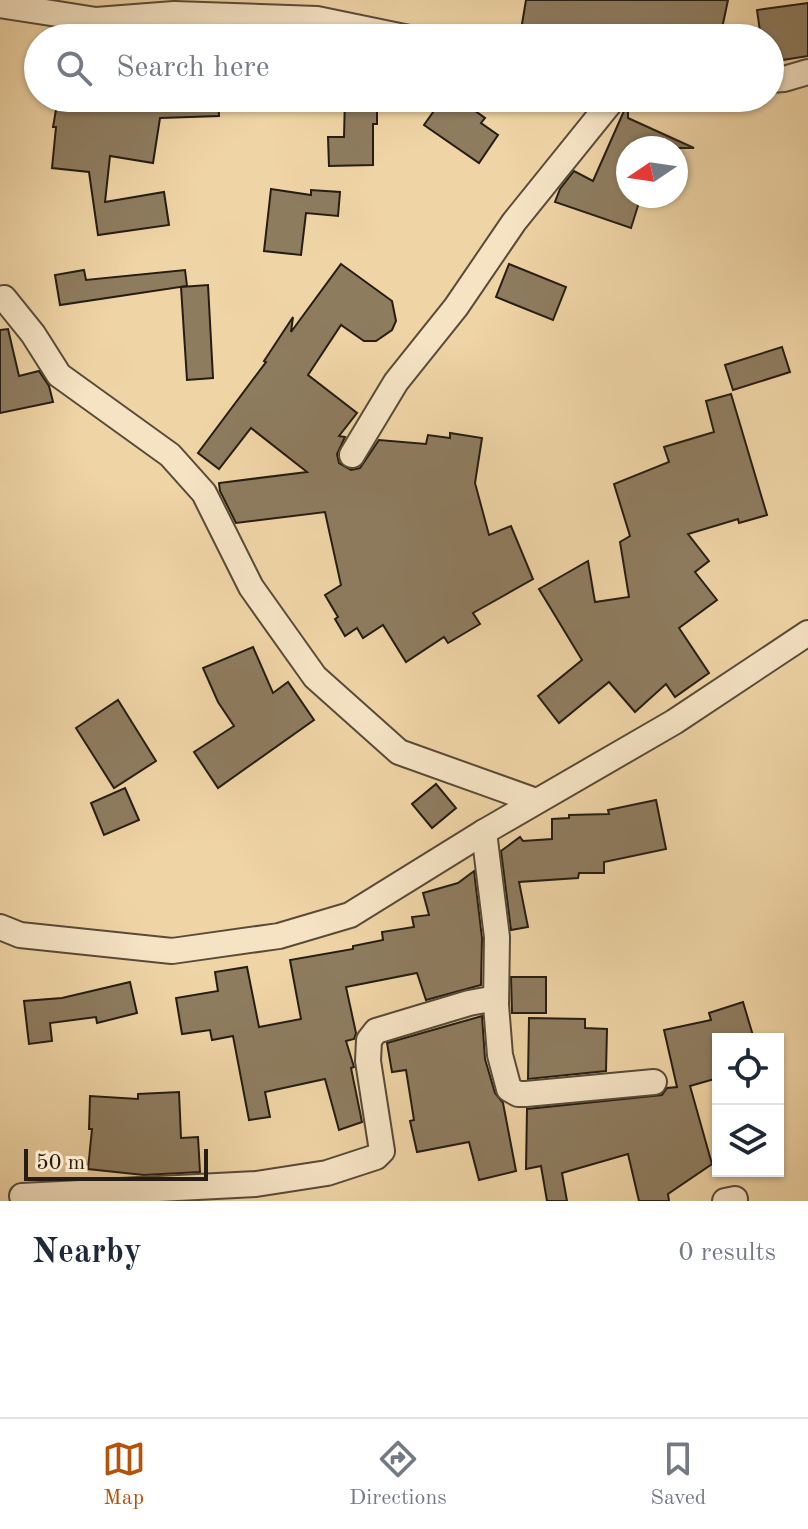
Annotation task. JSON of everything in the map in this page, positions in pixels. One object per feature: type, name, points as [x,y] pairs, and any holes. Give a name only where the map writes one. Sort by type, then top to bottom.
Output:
[{"type":"street","points":[[0,5],[96,20],[174,14],[317,19],[341,24]]},
{"type":"street","points":[[784,77],[808,72]]},
{"type":"street","points":[[352,455],[396,382],[456,307],[514,222],[603,112]]},
{"type":"street","points":[[0,299],[4,298],[33,334],[59,375],[170,455],[204,493],[251,587],[315,677],[399,752],[536,801]]},
{"type":"street","points":[[0,927],[20,935],[172,951],[279,936],[350,915],[536,801],[674,722],[808,633]]},
{"type":"street","points":[[484,832],[497,937],[496,998],[500,1055],[509,1089],[518,1094],[654,1082]]},
{"type":"street","points":[[22,1196],[256,1184],[327,1173],[376,1157],[382,1151],[368,1061],[369,1040],[376,1031],[496,998]]},
{"type":"building","points":[[526,0],[728,0],[723,24],[522,24]]},
{"type":"building","points":[[808,3],[808,56],[784,60],[784,24],[759,24],[757,10]]},
{"type":"building","points":[[56,112],[219,112],[219,116],[160,118],[153,163],[110,156],[105,202],[164,192],[169,225],[98,235],[89,172],[52,168],[56,127],[53,127]]},
{"type":"building","points":[[345,112],[377,112],[377,124],[373,124],[373,165],[329,166],[328,137],[344,137]]},
{"type":"building","points":[[433,112],[477,112],[485,118],[481,123],[498,135],[479,163],[424,125]]},
{"type":"building","points":[[624,112],[628,112],[628,118],[668,136],[616,136],[616,208],[637,208],[631,228],[555,202],[560,189],[574,171],[593,181]]},
{"type":"building","points":[[271,189],[311,195],[311,190],[340,192],[338,216],[306,213],[301,255],[264,251]]},
{"type":"building","points":[[341,264],[392,301],[396,321],[392,330],[376,341],[364,341],[341,325],[308,375],[357,413],[339,436],[345,437],[337,454],[339,463],[351,470],[360,468],[379,440],[426,444],[428,435],[450,438],[450,433],[482,438],[475,483],[489,535],[511,526],[533,579],[473,613],[480,624],[448,643],[444,637],[406,662],[383,625],[363,638],[357,628],[345,636],[335,619],[338,617],[325,595],[341,585],[325,512],[236,523],[220,491],[219,483],[307,472],[251,428],[219,469],[198,453],[266,362],[293,317],[291,332]]},
{"type":"building","points":[[509,264],[566,287],[553,320],[496,297]]},
{"type":"building","points":[[84,270],[86,280],[185,270],[187,286],[60,305],[55,275]]},
{"type":"building","points":[[208,285],[213,378],[187,380],[181,287]]},
{"type":"building","points":[[8,329],[19,376],[39,371],[49,386],[53,402],[0,413],[0,330]]},
{"type":"building","points":[[782,347],[790,372],[733,390],[725,365]]},
{"type":"building","points":[[731,394],[767,515],[739,523],[738,519],[688,534],[709,561],[695,572],[717,600],[679,628],[709,673],[675,697],[666,684],[635,712],[609,682],[559,723],[538,696],[582,660],[539,589],[588,561],[595,602],[629,597],[620,542],[630,536],[614,484],[669,462],[664,447],[714,432],[706,401]]},
{"type":"building","points":[[253,647],[273,693],[288,682],[314,720],[218,788],[194,752],[234,726],[218,702],[203,668]]},
{"type":"building","points":[[118,700],[156,761],[114,788],[76,728]]},
{"type":"building","points":[[436,784],[456,808],[432,828],[412,804]]},
{"type":"building","points":[[125,788],[139,820],[104,835],[91,803]]},
{"type":"building","points":[[656,800],[666,849],[604,862],[604,873],[579,873],[578,878],[519,882],[528,927],[511,930],[501,851],[520,837],[523,841],[552,839],[552,819],[569,818],[569,815],[609,814],[608,810]]},
{"type":"building","points":[[474,871],[482,938],[481,985],[426,1000],[417,973],[346,987],[356,1033],[354,1039],[346,1041],[354,1067],[351,1068],[362,1122],[339,1130],[325,1079],[265,1092],[270,1117],[249,1120],[233,1036],[212,1040],[210,1030],[182,1034],[176,998],[218,991],[215,972],[247,967],[259,1027],[301,1019],[290,960],[353,949],[353,946],[383,940],[382,932],[414,927],[412,917],[429,915],[423,893],[458,883]]},
{"type":"building","points":[[511,977],[546,977],[546,1013],[512,1013]]},
{"type":"building","points":[[130,982],[137,1013],[97,1023],[96,1017],[50,1023],[52,1041],[29,1044],[24,1001],[62,998]]},
{"type":"building","points":[[743,1002],[752,1033],[712,1033],[712,1080],[690,1086],[712,1164],[668,1194],[669,1201],[639,1201],[628,1154],[562,1173],[567,1201],[547,1201],[541,1166],[526,1169],[527,1109],[662,1095],[667,1088],[677,1087],[664,1030],[711,1020],[709,1013]]},
{"type":"building","points":[[482,1016],[485,1059],[495,1093],[503,1103],[516,1171],[479,1180],[469,1142],[417,1152],[410,1121],[414,1120],[406,1070],[392,1072],[387,1043]]},
{"type":"building","points":[[529,1018],[585,1019],[585,1028],[607,1029],[606,1071],[528,1079]]},
{"type":"building","points":[[179,1092],[181,1138],[198,1137],[200,1172],[144,1175],[88,1169],[92,1129],[89,1129],[90,1096],[138,1099],[138,1094]]}]
